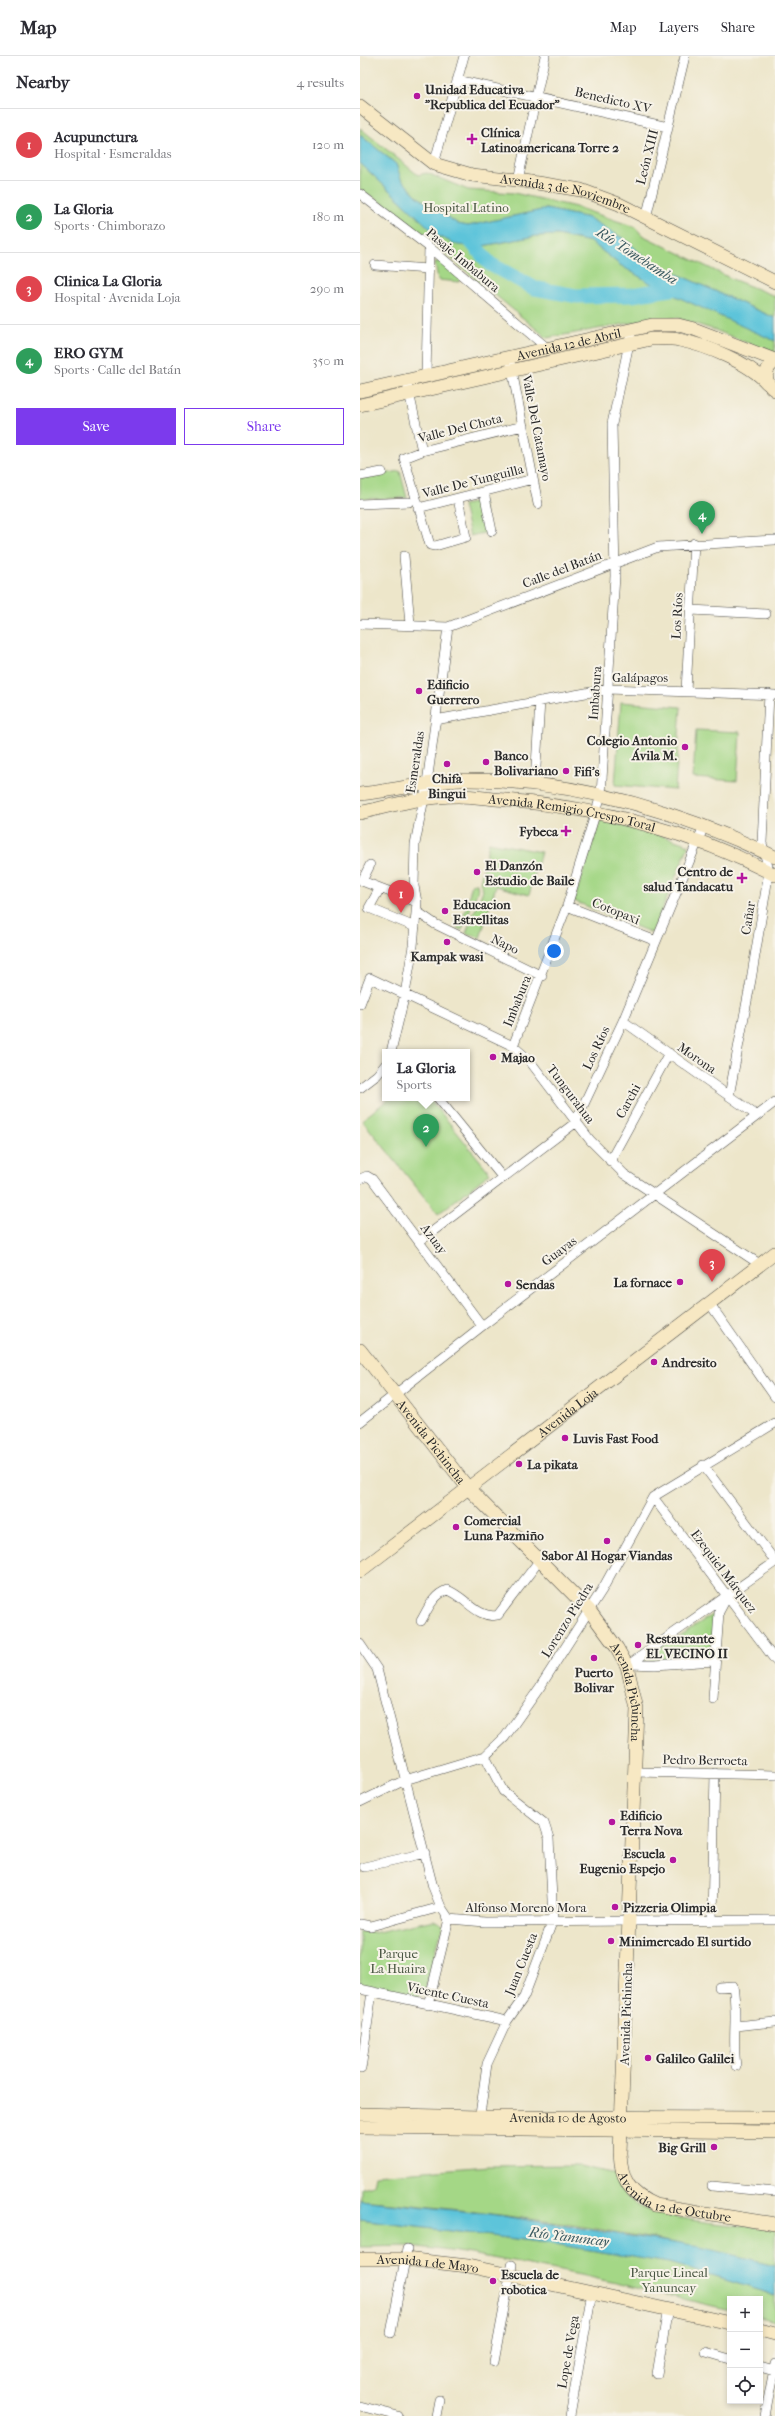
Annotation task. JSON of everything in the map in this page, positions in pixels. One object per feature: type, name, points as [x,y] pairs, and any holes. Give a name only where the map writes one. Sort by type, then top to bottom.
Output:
[{"type":"main road","name":"Avenida 3 de Noviembre","points":[[360,106],[434,164],[472,175],[518,180],[581,190],[619,204],[775,282]]},
{"type":"main road","name":"Avenida 12 de Abril","points":[[360,391],[652,325],[678,325],[692,328],[775,361],[767,370],[771,387]]},
{"type":"main road","name":"Avenida 12 de Abril","points":[[360,405],[651,339],[678,340],[697,345],[746,367],[771,387]]},
{"type":"main road","name":"Avenida Remigio Crespo Toral","points":[[360,794],[427,783],[462,780],[535,783],[601,795],[649,807],[704,826],[775,857]]},
{"type":"main road","name":"Avenida Remigio Crespo Toral","points":[[360,813],[423,798],[458,796],[528,802],[597,812],[652,825],[697,841],[772,873]]},
{"type":"main road","name":"Avenida Loja","points":[[360,1571],[775,1253]]},
{"type":"main road","name":"Avenida Pichincha","points":[[360,1350],[468,1488],[589,1610],[629,1665],[637,1709],[622,2123]]},
{"type":"main road","name":"Avenida 10 de Agosto","points":[[360,2114],[479,2122]]},
{"type":"main road","name":"Avenida 10 de Agosto","points":[[360,2127],[479,2122],[622,2123],[775,2118]]},
{"type":"main road","name":"Avenida 10 de Agosto","points":[[622,2123],[775,2132]]},
{"type":"main road","name":"Avenida 12 de Octubre","points":[[622,2123],[620,2153],[622,2174],[626,2184],[642,2200],[655,2206],[675,2210],[775,2224]]},
{"type":"main road","name":"Avenida 1 de Mayo","points":[[360,2259],[406,2254],[468,2266],[511,2270],[592,2292],[727,2322]]},
{"type":"main road","points":[[763,2331],[775,2334]]},
{"type":"street","points":[[434,164],[464,56]]},
{"type":"street","points":[[518,180],[546,56]]},
{"type":"street","name":"León XIII","points":[[646,218],[684,56]]},
{"type":"street","name":"Benedicto XV","points":[[457,80],[537,96],[668,127]]},
{"type":"street","name":"Pasaje Imbabura","points":[[360,194],[429,247],[547,348]]},
{"type":"street","points":[[426,376],[429,247]]},
{"type":"street","points":[[375,265],[428,269]]},
{"type":"street","name":"Imbabura","points":[[513,1046],[542,976],[567,906],[601,795],[615,563],[612,424],[628,343],[632,330]]},
{"type":"street","name":"Valle Del Catamayo","points":[[510,357],[538,504]]},
{"type":"street","points":[[406,381],[422,451]]},
{"type":"street","name":"Valle Del Chota","points":[[418,508],[404,458],[422,451],[523,426]]},
{"type":"street","points":[[360,476],[382,472]]},
{"type":"street","name":"Valle De Yunguilla","points":[[418,508],[533,479]]},
{"type":"street","points":[[484,492],[492,531]]},
{"type":"street","points":[[418,508],[430,545],[435,546],[466,537],[458,499]]},
{"type":"street","points":[[360,504],[409,502]]},
{"type":"street","name":"Calle del Batán","points":[[360,624],[410,624],[448,627],[658,547],[694,543],[775,540]]},
{"type":"street","name":"Los Ríos","points":[[686,691],[694,543]]},
{"type":"street","points":[[404,556],[410,624]]},
{"type":"street","points":[[691,610],[766,614]]},
{"type":"street","name":"Esmeraldas","points":[[392,1048],[405,994],[415,927],[415,844],[427,783],[448,627]]},
{"type":"street","name":"Galápagos","points":[[435,720],[608,689],[772,695]]},
{"type":"street","name":"Cañar","points":[[729,1096],[772,873],[762,851],[772,695]]},
{"type":"street","points":[[535,783],[540,701]]},
{"type":"street","name":"Los Ríos","points":[[420,1241],[575,1123],[623,1021],[704,826]]},
{"type":"street","points":[[370,864],[362,881],[380,888],[416,907]]},
{"type":"street","points":[[380,888],[369,908],[415,927]]},
{"type":"street","name":"Cotopaxi","points":[[567,906],[656,941]]},
{"type":"street","name":"Napo","points":[[416,907],[435,924],[542,976]]},
{"type":"street","name":"Tungurahua","points":[[360,1004],[370,978],[513,1046],[528,1060],[575,1123],[624,1174],[761,1265]]},
{"type":"street","name":"Morona","points":[[623,1021],[756,1115]]},
{"type":"street","name":"Carchi","points":[[610,1161],[669,1053]]},
{"type":"street","points":[[360,1088],[377,1075],[382,1069]]},
{"type":"street","points":[[440,1101],[503,1178]]},
{"type":"street","name":"Guayas","points":[[360,1422],[395,1396],[482,1326],[655,1195],[756,1115],[773,1106]]},
{"type":"street","name":"Azuay","points":[[360,1179],[367,1176],[372,1179],[420,1241],[482,1326]]},
{"type":"street","points":[[710,1304],[775,1397]]},
{"type":"street","name":"Lorenzo Piedra","points":[[360,1802],[405,1780],[484,1756],[505,1737],[589,1610],[653,1497],[703,1465],[775,1423]]},
{"type":"street","points":[[629,1665],[775,1562],[703,1465]]},
{"type":"street","name":"Ezequiel Márquez","points":[[653,1497],[775,1660]]},
{"type":"street","points":[[421,1622],[432,1601],[440,1592],[446,1590],[455,1592],[481,1613],[490,1617],[498,1615],[539,1561]]},
{"type":"street","points":[[713,1699],[714,1661],[719,1612],[727,1596]]},
{"type":"street","name":"Alfonso Moreno Mora","points":[[360,1644],[377,1669],[433,1887],[441,1907],[449,1919],[472,1922],[553,1920],[775,1920]]},
{"type":"street","points":[[629,1665],[656,1665],[714,1661]]},
{"type":"street","name":"Juan Cuesta","points":[[479,2122],[487,2064],[507,2022],[524,1997],[553,1920],[549,1838],[544,1823],[504,1791],[484,1756]]},
{"type":"street","name":"Pedro Berroeta","points":[[634,1772],[775,1775]]},
{"type":"street","points":[[712,1920],[715,1773]]},
{"type":"street","points":[[364,1867],[425,1853]]},
{"type":"street","points":[[360,1924],[371,1926],[441,1907]]},
{"type":"street","points":[[428,2005],[449,1919]]},
{"type":"street","points":[[719,1987],[733,1986],[737,2012],[733,2044],[736,2066]]},
{"type":"street","name":"Vicente Cuesta","points":[[360,1989],[507,2022]]},
{"type":"street","points":[[361,2069],[372,1992]]},
{"type":"street","points":[[735,2026],[775,2022]]},
{"type":"street","points":[[712,2186],[775,2192]]},
{"type":"street","points":[[391,2333],[406,2254]]},
{"type":"street","points":[[494,2362],[511,2270]]},
{"type":"street","name":"Lope de Vega","points":[[570,2416],[592,2292]]},
{"type":"street","points":[[657,2374],[667,2314],[665,2308]]},
{"type":"street","points":[[706,2352],[727,2358]]},
{"type":"street","points":[[763,2367],[774,2367],[765,2416]]},
{"type":"street","points":[[436,2416],[439,2400]]},
{"type":"street","points":[[360,2406],[398,2416]]},
{"type":"green space","name":"Hospital Latino","points":[[360,128],[418,175],[427,173],[468,190],[514,193],[576,207],[635,227],[642,235],[732,279],[775,296],[775,318],[648,261],[589,218],[546,209],[468,226],[458,224],[418,197],[401,179],[396,164],[360,135]]},
{"type":"green space","points":[[360,163],[438,236],[477,247],[536,236],[557,235],[591,242],[620,265],[775,341],[775,354],[715,330],[677,318],[653,319],[547,338],[393,210],[360,189]]},
{"type":"green space","points":[[441,261],[460,277],[459,282],[438,280],[435,262]]},
{"type":"green space","points":[[400,471],[407,498],[360,499],[360,478]]},
{"type":"green space","points":[[482,501],[488,532],[470,536],[463,505]]},
{"type":"green space","points":[[621,702],[681,707],[675,790],[615,785]]},
{"type":"green space","points":[[696,730],[740,732],[737,781],[693,778]]},
{"type":"green space","points":[[600,820],[648,831],[689,845],[652,933],[574,901]]},
{"type":"green space","points":[[489,842],[541,852],[529,895],[496,886],[480,938],[466,933],[483,890],[480,882]]},
{"type":"green space","points":[[472,884],[477,884],[478,890],[462,930],[457,928],[464,914]]},
{"type":"green space","points":[[386,1101],[431,1101],[490,1173],[438,1214],[362,1120]]},
{"type":"green space","points":[[715,1613],[709,1658],[641,1660]]},
{"type":"green space","name":"Parque La Huaira","points":[[434,1920],[443,1925],[424,1994],[415,1998],[360,1985],[360,1931],[373,1933]]},
{"type":"green space","points":[[576,2165],[615,2174],[624,2192],[631,2200],[643,2207],[660,2213],[679,2218],[721,2224],[775,2229],[775,2265],[724,2253],[621,2233],[516,2217],[360,2200],[360,2188],[373,2185],[375,2175],[489,2166]]},
{"type":"green space","name":"Parque Lineal Yanuncay","points":[[360,2220],[548,2243],[670,2263],[775,2295],[775,2321],[763,2318],[763,2296],[727,2296],[727,2309],[581,2275],[471,2254],[412,2246],[360,2247]]},
{"type":"water","name":"Río Tomebamba","points":[[360,135],[396,164],[401,179],[418,197],[458,224],[468,226],[546,209],[589,218],[629,242],[648,261],[775,318],[775,341],[660,289],[620,265],[591,242],[557,235],[536,236],[477,247],[458,245],[438,236],[360,163]]},
{"type":"water","name":"Río Yanuncay","points":[[360,2200],[490,2214],[700,2247],[775,2265],[775,2295],[669,2263],[548,2243],[360,2220]]},
{"type":"waterway","name":"Río Tomebamba","points":[[468,238],[490,264],[534,288],[577,296],[632,295],[683,287]]},
{"type":"place","name":"Unidad Educativa \"Republica del Ecuador\"","points":[[417,96]]},
{"type":"place","name":"Clínica Latinoamericana Torre 2","points":[[472,139]]},
{"type":"place","name":"ERO GYM","points":[[702,534]]},
{"type":"place","name":"Edificio Guerrero","points":[[419,691]]},
{"type":"place","name":"Colegio Antonio Ávila M.","points":[[685,747]]},
{"type":"place","name":"Banco Bolivariano","points":[[486,762]]},
{"type":"place","name":"Chifa Bingui","points":[[447,764]]},
{"type":"place","name":"Fifi's","points":[[566,771]]},
{"type":"place","name":"Fybeca","points":[[566,831]]},
{"type":"place","name":"El Danzón Estudio de Baile","points":[[477,872]]},
{"type":"place","name":"Centro de salud Tandacatu","points":[[742,878]]},
{"type":"place","name":"Educacion Estrellitas","points":[[445,911]]},
{"type":"place","name":"Acupunctura","points":[[401,913]]},
{"type":"place","name":"Kampak wasi","points":[[447,942]]},
{"type":"place","name":"Majao","points":[[493,1057]]},
{"type":"place","name":"La Gloria","points":[[426,1147]]},
{"type":"place","name":"La fornace","points":[[680,1282]]},
{"type":"place","name":"Clinica La Gloria","points":[[712,1282]]},
{"type":"place","name":"Sendas","points":[[508,1284]]},
{"type":"place","name":"Andresito","points":[[654,1362]]},
{"type":"place","name":"Luvis Fast Food","points":[[565,1438]]},
{"type":"place","name":"La pikata","points":[[519,1464]]},
{"type":"place","name":"Comercial Luna Pazmiño","points":[[456,1527]]},
{"type":"place","name":"Sabor Al Hogar Viandas","points":[[607,1541]]},
{"type":"place","name":"Restaurante EL VECINO II","points":[[638,1645]]},
{"type":"place","name":"Puerto Bolivar","points":[[594,1658]]},
{"type":"place","name":"Edificio Terra Nova","points":[[612,1822]]},
{"type":"place","name":"Escuela Eugenio Espejo","points":[[673,1860]]},
{"type":"place","name":"Pizzeria Olimpia","points":[[615,1907]]},
{"type":"place","name":"Minimercado El surtido","points":[[611,1941]]},
{"type":"place","name":"Galileo Galilei","points":[[648,2058]]},
{"type":"place","name":"Big Grill","points":[[714,2147]]},
{"type":"place","name":"Escuela de robotica","points":[[493,2281]]}]
